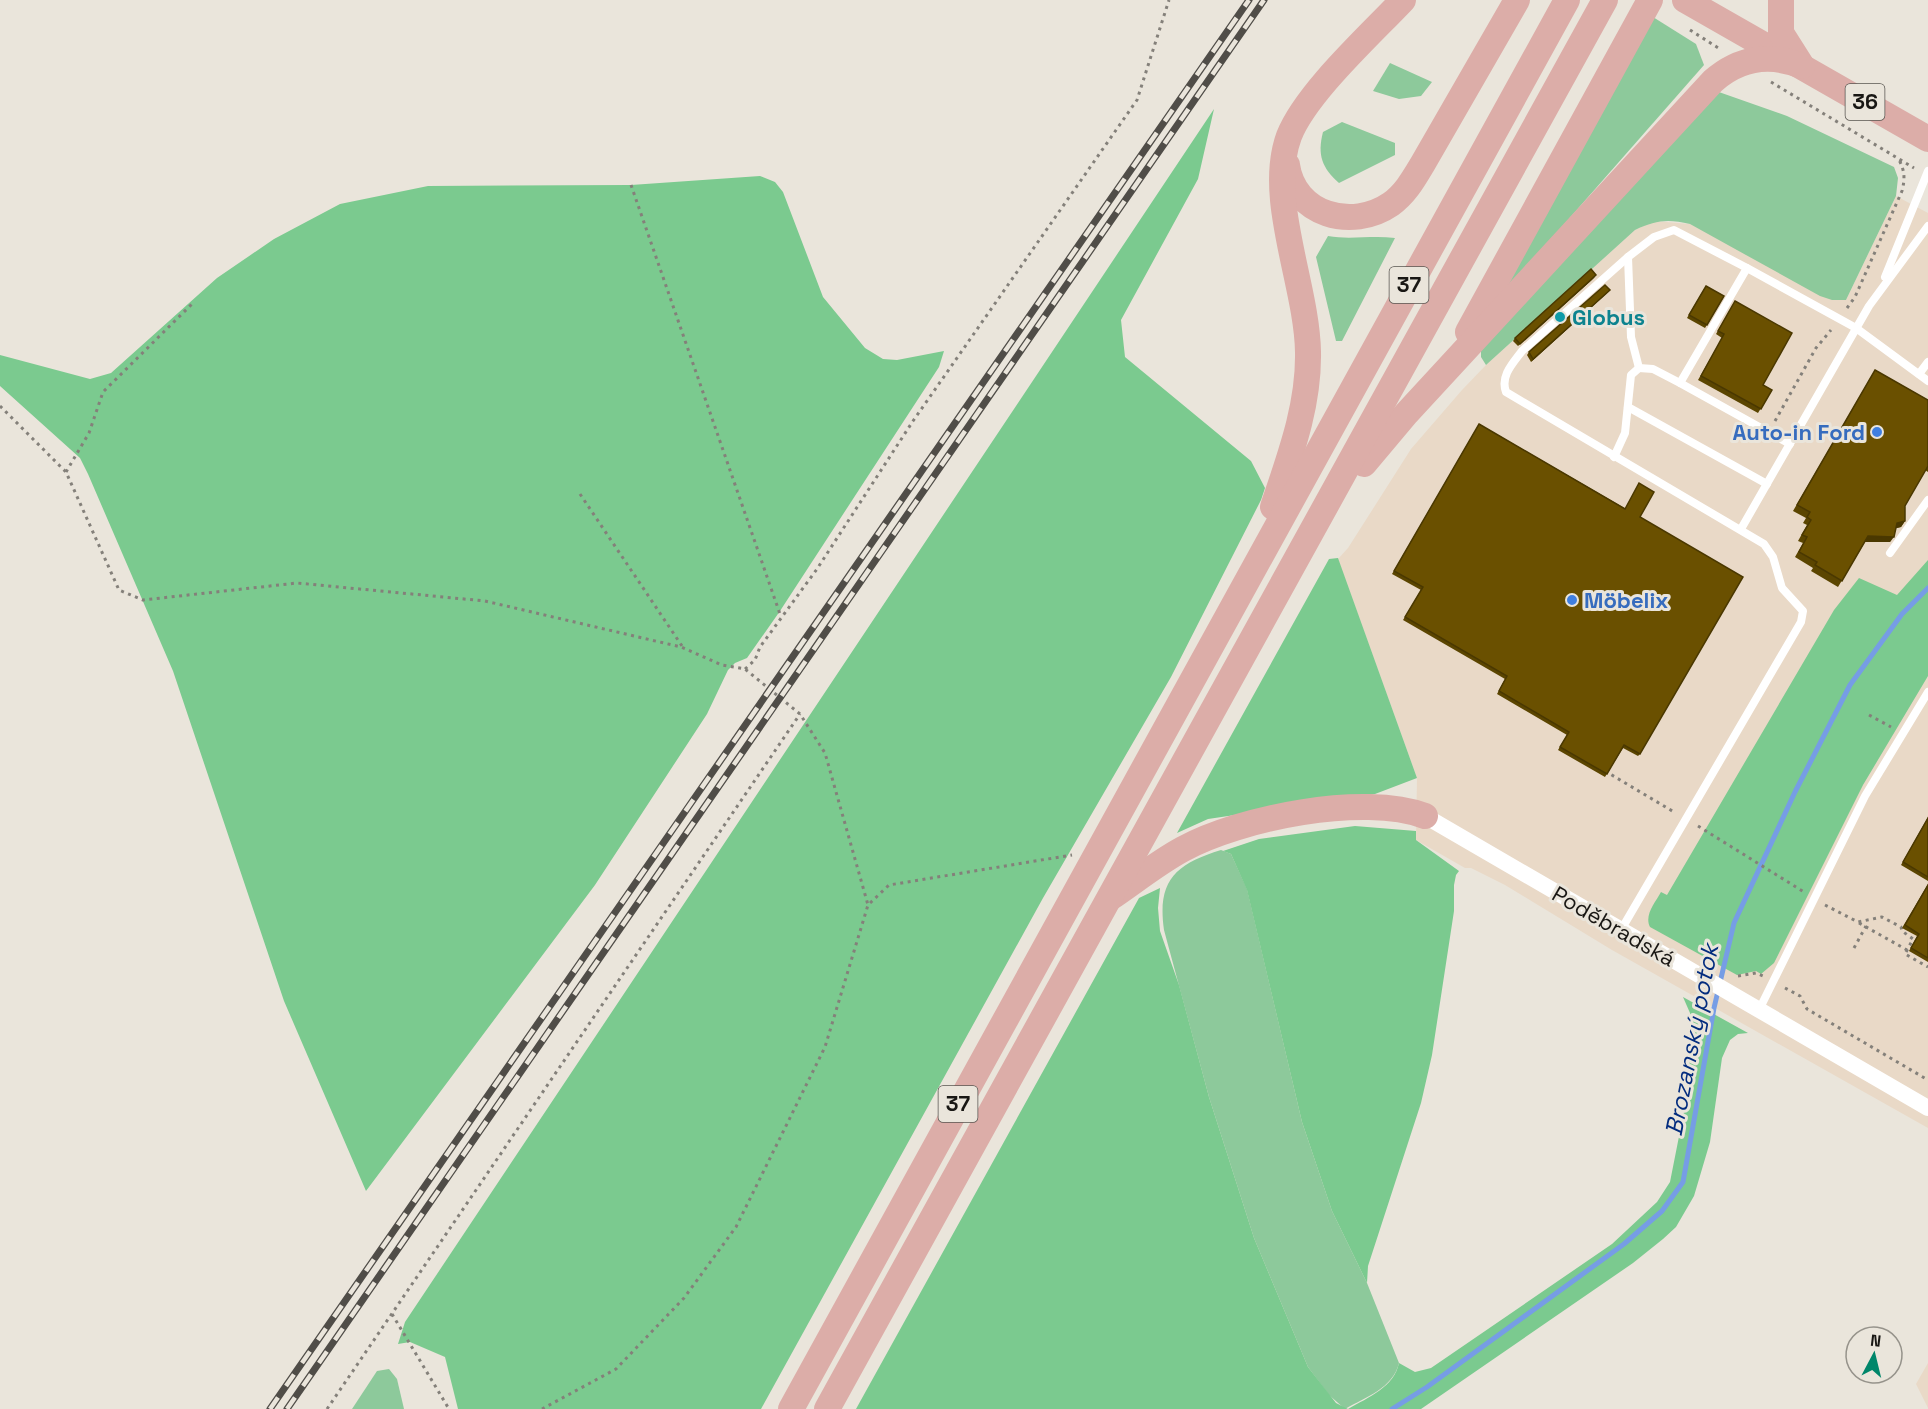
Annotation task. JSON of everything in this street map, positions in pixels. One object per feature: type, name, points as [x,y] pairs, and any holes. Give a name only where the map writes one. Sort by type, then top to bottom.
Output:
[{"type":"main road","points":[[1252,569],[1298,430],[1308,375],[1307,330],[1282,190],[1283,160],[1290,135],[1309,101],[1403,0]]},
{"type":"main road","points":[[1290,135],[1287,167],[1291,182],[1302,198],[1317,210],[1340,218],[1352,218],[1389,206],[1408,188],[1418,173],[1517,0]]},
{"type":"main road","name":"37","points":[[791,1409],[1567,0]]},
{"type":"main road","name":"37","points":[[827,1409],[1605,0]]},
{"type":"main road","points":[[1449,367],[1650,0]]},
{"type":"main road","name":"36","points":[[1685,0],[1928,138]]},
{"type":"main road","points":[[1779,0],[1781,33],[1802,66]]},
{"type":"main road","points":[[1748,36],[1779,0]]},
{"type":"main road","points":[[1321,516],[1386,437],[1449,367],[1718,76],[1741,63],[1760,59],[1782,59],[1802,66]]},
{"type":"main road","points":[[1105,902],[1181,850],[1248,823],[1365,807],[1402,809],[1425,816]]},
{"type":"street","name":"Poděbradská","points":[[1425,816],[1928,1108]]},
{"type":"lane","points":[[1741,529],[1892,262],[1928,171]]},
{"type":"lane","points":[[1869,306],[1928,226]]},
{"type":"lane","points":[[1621,930],[1803,616],[1803,608],[1778,580],[1769,549],[1741,529],[1506,392],[1503,385],[1508,369],[1522,351],[1628,257],[1654,237],[1674,230],[1840,318],[1928,381]]},
{"type":"lane","points":[[1628,257],[1631,337],[1639,368]]},
{"type":"lane","points":[[1680,383],[1747,268]]},
{"type":"lane","points":[[1919,374],[1928,362]]},
{"type":"lane","points":[[1614,457],[1625,433],[1630,375],[1639,368],[1653,369],[1790,444]]},
{"type":"lane","points":[[1628,407],[1767,484]]},
{"type":"lane","points":[[1890,553],[1928,500]]},
{"type":"lane","points":[[1758,1010],[1775,982],[1865,796],[1901,733],[1928,692]]},
{"type":"path","points":[[745,669],[755,660],[760,647],[861,505],[913,421],[1137,100],[1169,0]]},
{"type":"path","points":[[1687,28],[1723,51]]},
{"type":"path","points":[[1767,79],[1912,167]]},
{"type":"path","points":[[1769,432],[1820,343],[1855,297],[1902,191],[1904,175],[1898,159]]},
{"type":"path","points":[[632,185],[782,617]]},
{"type":"path","points":[[66,472],[89,433],[103,392],[192,304]]},
{"type":"path","points":[[0,406],[66,472],[119,590],[143,600],[297,583],[485,601],[683,647],[722,665],[745,669],[800,714],[825,753],[868,905]]},
{"type":"path","points":[[580,494],[683,647]]},
{"type":"path","points":[[327,1409],[800,714]]},
{"type":"path","points":[[1869,715],[1901,733]]},
{"type":"path","points":[[1600,768],[1815,899],[1907,950]]},
{"type":"path","points":[[542,1409],[616,1369],[684,1298],[736,1227],[825,1047],[868,905],[889,885],[1098,850]]},
{"type":"path","points":[[1858,922],[1882,917],[1901,927],[1902,932],[1913,939],[1905,954],[1928,967]]},
{"type":"path","points":[[1854,948],[1866,926]]},
{"type":"path","points":[[1733,976],[1756,973],[1775,982],[1800,996],[1807,1009],[1928,1080]]},
{"type":"path","points":[[392,1314],[449,1409]]},
{"type":"shaded area","points":[[1896,196],[1928,213],[1928,1128],[1612,950],[1505,885],[1471,868],[1465,868],[1416,840],[1417,778],[1338,559],[1348,548],[1411,449],[1462,390],[1486,365],[1635,230],[1654,221],[1690,224],[1846,300]]},
{"type":"shaded area","points":[[1928,1363],[1928,1408],[1916,1384]]},
{"type":"green space","points":[[1653,17],[1696,44],[1704,65],[1496,302]]},
{"type":"green space","points":[[1390,63],[1432,82],[1421,96],[1399,99],[1373,91]]},
{"type":"green space","points":[[1716,91],[1787,116],[1894,167],[1898,178],[1896,196],[1846,300],[1832,300],[1820,296],[1690,224],[1675,221],[1656,222],[1635,230],[1486,365],[1481,357],[1481,348]]},
{"type":"green space","points":[[1214,109],[1198,179],[1121,320],[1125,357],[1251,461],[1265,488],[1261,500],[1171,677],[1043,898],[761,1409],[458,1409],[445,1357],[410,1342],[398,1344],[405,1322]]},
{"type":"green space","points":[[1342,122],[1395,143],[1395,155],[1339,183],[1328,172],[1322,160],[1321,140],[1323,132]]},
{"type":"green space","points":[[760,176],[775,182],[783,192],[823,297],[865,348],[883,359],[897,360],[944,351],[939,367],[780,611],[747,658],[735,663],[728,670],[707,714],[595,885],[366,1191],[284,1001],[173,671],[88,474],[80,458],[0,386],[0,355],[90,379],[111,373],[217,278],[274,239],[340,204],[428,186],[631,185]]},
{"type":"green space","points":[[1328,236],[1395,238],[1342,341],[1336,341],[1316,257]]},
{"type":"green space","points":[[1338,558],[1417,778],[1375,794],[1208,819],[1177,833],[1329,559]]},
{"type":"green space","points":[[1928,560],[1928,676],[1863,785],[1774,963],[1761,974],[1756,971],[1737,975],[1650,927],[1648,918],[1653,905],[1661,892],[1667,895],[1834,610],[1859,578],[1897,595]]},
{"type":"green space","points":[[1355,826],[1416,831],[1416,840],[1459,871],[1454,885],[1454,911],[1432,1055],[1421,1103],[1368,1266],[1367,1283],[1332,1211],[1302,1122],[1247,890],[1231,854],[1223,851],[1259,839]]},
{"type":"green space","points":[[1221,850],[1231,854],[1247,889],[1302,1122],[1332,1211],[1367,1283],[1399,1363],[1391,1379],[1378,1391],[1345,1409],[1329,1395],[1308,1367],[1254,1238],[1209,1097],[1164,930],[1163,899],[1173,877],[1192,862]]},
{"type":"green space","points":[[1160,888],[1158,908],[1160,931],[1179,985],[1209,1097],[1254,1238],[1308,1367],[1336,1403],[1348,1409],[856,1409],[1139,898]]},
{"type":"green space","points":[[1683,997],[1748,1033],[1738,1034],[1730,1040],[1722,1058],[1710,1142],[1694,1196],[1676,1227],[1633,1263],[1421,1409],[1348,1409],[1372,1396],[1386,1385],[1392,1379],[1399,1363],[1415,1372],[1431,1368],[1612,1244],[1657,1202],[1670,1182],[1685,1106],[1692,1034],[1690,1013]]},
{"type":"green space","points":[[389,1369],[397,1379],[404,1409],[352,1409],[377,1371]]},
{"type":"building","points":[[1591,269],[1596,275],[1520,344],[1515,338]]},
{"type":"building","points":[[1605,285],[1610,290],[1533,359],[1529,352]]},
{"type":"building","points":[[1706,286],[1724,296],[1707,325],[1689,315]]},
{"type":"building","points":[[1735,301],[1792,333],[1763,385],[1772,390],[1761,409],[1701,376],[1724,334],[1718,331]]},
{"type":"building","points":[[1875,370],[1928,400],[1928,466],[1905,506],[1905,521],[1897,523],[1894,537],[1868,536],[1842,581],[1815,565],[1817,562],[1799,552],[1807,537],[1802,535],[1811,520],[1807,517],[1810,512],[1797,505]]},
{"type":"building","name":"Möbelix","points":[[1479,424],[1625,509],[1639,483],[1654,492],[1640,517],[1743,577],[1640,754],[1624,745],[1607,774],[1560,747],[1569,732],[1499,691],[1507,676],[1405,617],[1423,587],[1394,571]]},
{"type":"building","points":[[1928,818],[1928,877],[1903,862]]},
{"type":"building","points":[[1928,885],[1928,958],[1911,948],[1919,934],[1905,925]]},
{"type":"waterway","name":"Brozanský potok","points":[[1392,1409],[1427,1387],[1624,1244],[1662,1211],[1683,1182],[1714,1008],[1734,923],[1795,792],[1850,685],[1902,614],[1928,588]]},
{"type":"railway","points":[[270,1409],[1249,0]]},
{"type":"railway","points":[[287,1409],[1264,0]]},
{"type":"place","name":"Globus","points":[[1560,317]]},
{"type":"place","name":"Auto-in Ford","points":[[1877,432]]},
{"type":"place","name":"Möbelix","points":[[1572,600]]}]
